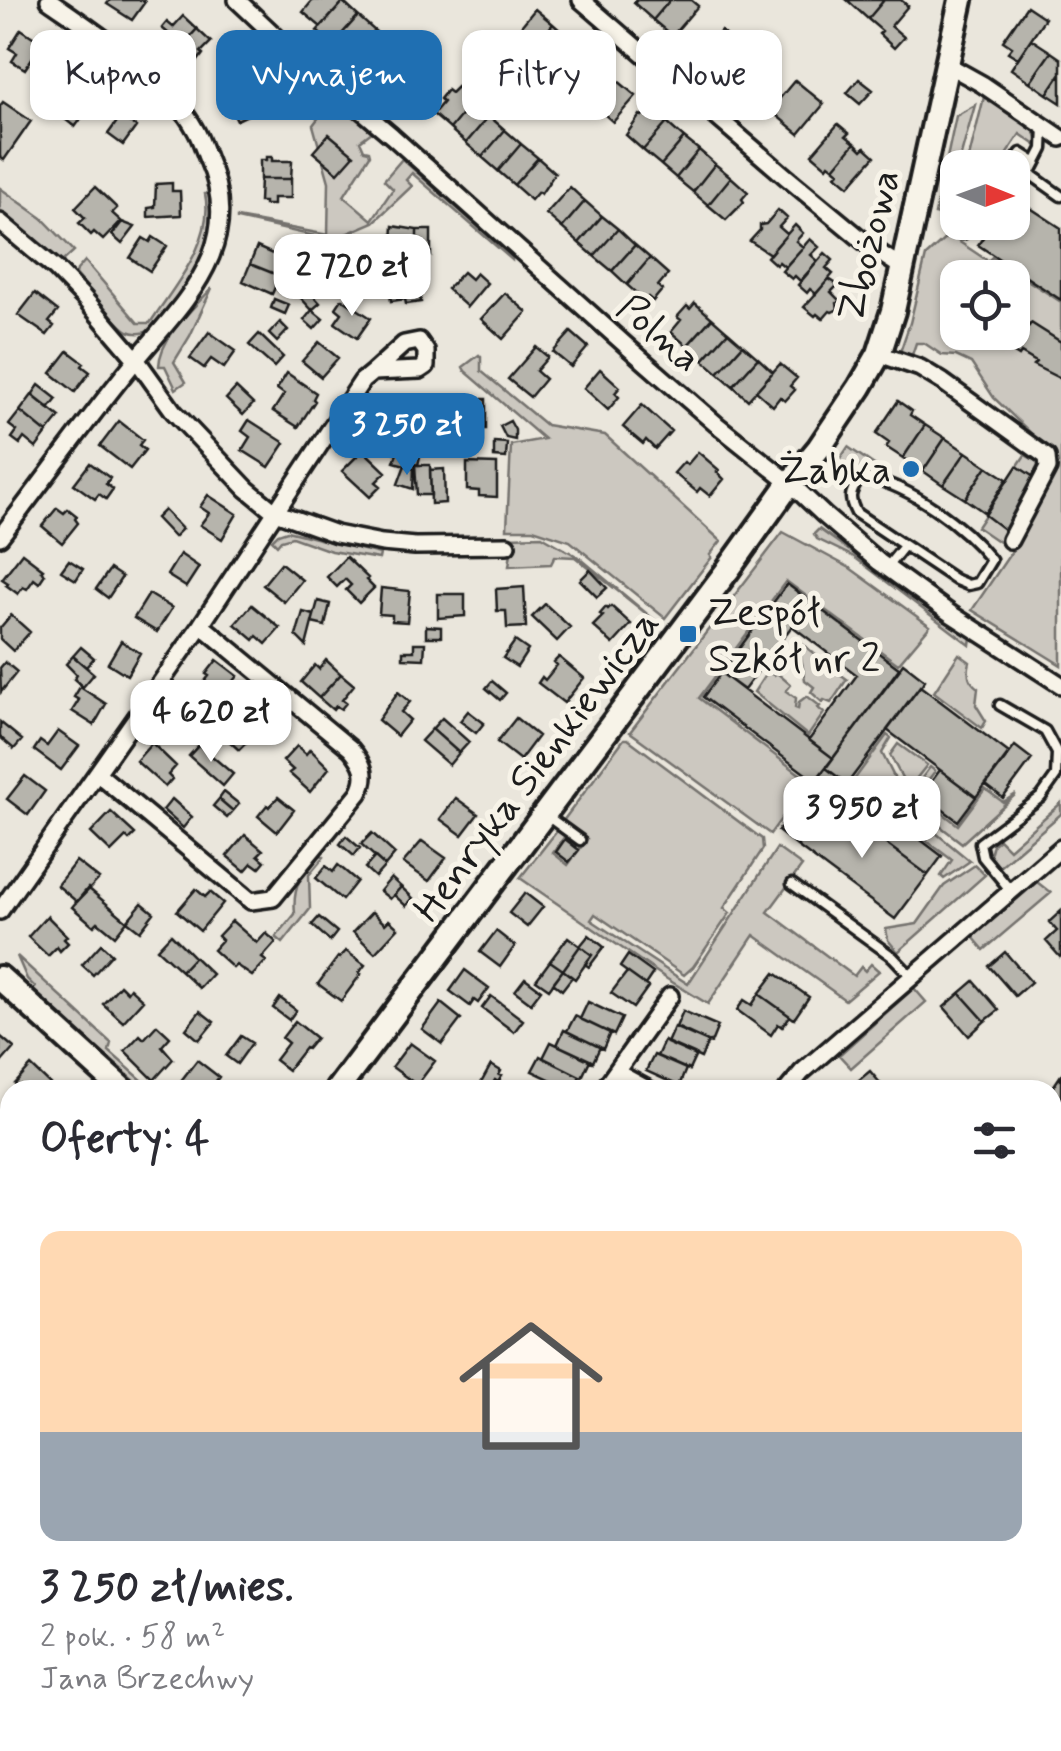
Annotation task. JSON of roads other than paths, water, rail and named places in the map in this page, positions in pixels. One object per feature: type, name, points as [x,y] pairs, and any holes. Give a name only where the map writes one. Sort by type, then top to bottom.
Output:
[{"type":"street","points":[[0,538],[192,289],[211,255],[221,200],[196,129],[173,100],[103,38],[48,0]]},
{"type":"street","name":"Polna","points":[[237,0],[630,349],[824,515],[952,614],[1061,685]]},
{"type":"street","points":[[581,0],[785,176],[872,248],[903,268]]},
{"type":"street","name":"Zbożowa","points":[[790,483],[829,433],[879,354],[903,268],[961,0]]},
{"type":"street","points":[[946,64],[1061,138]]},
{"type":"street","points":[[0,222],[83,296],[174,412],[247,490],[276,512],[336,534],[382,543],[507,544]]},
{"type":"street","points":[[879,354],[920,368],[943,382],[1047,457],[1048,468],[1010,540]]},
{"type":"street","points":[[0,911],[201,625],[362,382],[373,372]]},
{"type":"street","name":"Henryka Sienkiewicza","points":[[345,1080],[790,483]]},
{"type":"street","points":[[97,773],[251,901],[273,898],[359,792],[365,771],[351,749],[201,625]]},
{"type":"street","points":[[795,1080],[1061,848]]},
{"type":"street","points":[[0,978],[112,1080]]},
{"type":"street","points":[[610,1080],[670,996]]},
{"type":"street","points":[[616,1072],[631,1080]]},
{"type":"lane","points":[[1044,126],[1044,149],[1030,174],[1061,196]]},
{"type":"lane","points":[[1030,159],[1035,162]]},
{"type":"lane","points":[[858,480],[887,482],[927,505],[966,532],[991,560],[977,583],[968,585],[904,546],[856,513],[850,500],[858,480]]},
{"type":"lane","points":[[887,567],[904,546]]},
{"type":"lane","points":[[1000,705],[1045,732],[1058,753],[1056,776],[1041,797],[980,843],[983,858],[1011,891]]},
{"type":"lane","points":[[545,815],[580,840]]},
{"type":"lane","points":[[792,884],[893,957],[912,977]]},
{"type":"place","name":"Żabka","points":[[911,469]]},
{"type":"place","name":"Zespół Szkół nr 2","points":[[688,634]]}]
